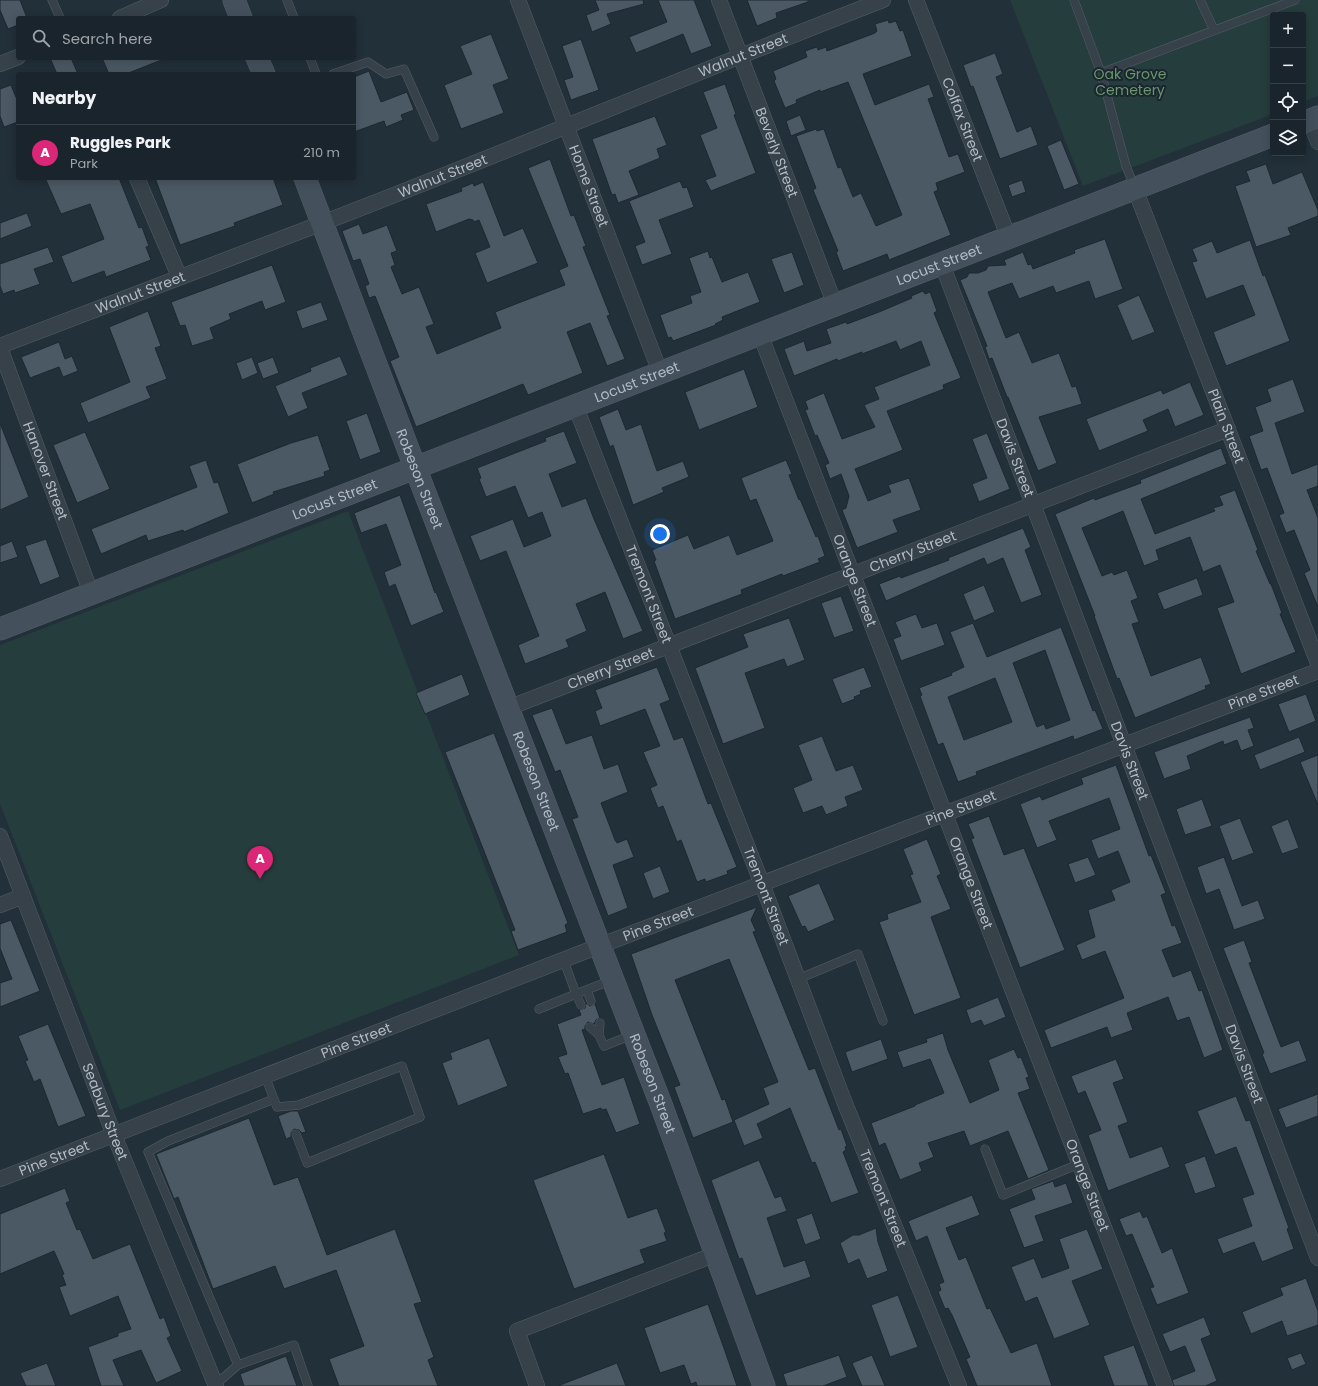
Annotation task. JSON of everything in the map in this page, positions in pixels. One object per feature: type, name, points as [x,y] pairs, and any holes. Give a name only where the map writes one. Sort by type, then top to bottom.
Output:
[{"type":"street","points":[[125,16],[162,0]]},
{"type":"street","points":[[234,0],[240,16]]},
{"type":"street","name":"Home Street","points":[[518,0],[660,372]]},
{"type":"street","name":"Beverly Street","points":[[719,0],[835,305]]},
{"type":"street","name":"Walnut Street","points":[[0,347],[179,276],[323,222],[566,126],[740,55],[883,0]]},
{"type":"street","name":"Colfax Street","points":[[916,0],[1008,238]]},
{"type":"street","points":[[0,64],[16,58]]},
{"type":"street","points":[[258,60],[263,72]]},
{"type":"street","points":[[1310,120],[1318,142]]},
{"type":"street","name":"Locust Street","points":[[0,629],[414,467],[1270,136]]},
{"type":"street","points":[[138,180],[179,276]]},
{"type":"street","name":"Robeson Street","points":[[306,180],[323,222],[414,467],[634,1034],[764,1386]]},
{"type":"street","name":"Plain Street","points":[[1135,189],[1318,664]]},
{"type":"street","name":"Davis Street","points":[[942,264],[1318,1258]]},
{"type":"street","name":"Orange Street","points":[[760,334],[1165,1386]]},
{"type":"street","name":"Hanover Street","points":[[0,347],[91,593]]},
{"type":"street","name":"Tremont Street","points":[[575,405],[762,884],[844,1101],[959,1386]]},
{"type":"street","name":"Cherry Street","points":[[508,708],[1228,429]]},
{"type":"street","name":"Pine Street","points":[[0,1179],[600,946],[1318,671]]},
{"type":"street","name":"Seabury Street","points":[[0,836],[114,1135],[215,1386]]},
{"type":"street","points":[[0,905],[23,896]]},
{"type":"street","points":[[537,1386],[517,1331],[716,1254]]},
{"type":"lane","points":[[52,0],[59,16]]},
{"type":"lane","points":[[287,0],[293,16]]},
{"type":"lane","points":[[1074,0],[1101,73],[1126,166],[1135,189]]},
{"type":"lane","points":[[1200,0],[1214,30]]},
{"type":"lane","points":[[1101,73],[1295,0]]},
{"type":"lane","points":[[311,60],[315,72]]},
{"type":"lane","points":[[339,72],[368,62],[386,74],[404,69],[434,137]]},
{"type":"lane","points":[[798,979],[858,954],[883,1021]]},
{"type":"lane","points":[[564,961],[581,1004]]},
{"type":"lane","points":[[539,1009],[613,980]]},
{"type":"lane","points":[[587,990],[591,1000]]},
{"type":"lane","points":[[599,1035],[600,1023]]},
{"type":"lane","points":[[590,1027],[599,1035],[604,1046],[634,1034]]},
{"type":"lane","points":[[265,1076],[277,1107],[286,1110],[402,1066],[420,1117],[307,1163],[296,1134]]},
{"type":"lane","points":[[238,1364],[148,1152],[168,1141],[274,1099]]},
{"type":"lane","points":[[985,1149],[1002,1195],[1079,1164]]},
{"type":"lane","points":[[215,1386],[238,1364],[294,1345],[308,1386]]},
{"type":"green space","name":"Oak Grove Cemetery","points":[[1010,0],[1318,0],[1318,96],[1306,101],[1306,12],[1270,12],[1270,115],[1083,186]]},
{"type":"green space","points":[[348,511],[519,955],[120,1110],[0,804],[0,645]]},
{"type":"building","points":[[0,0],[20,0],[26,16],[16,16],[16,26],[8,29],[0,10]]},
{"type":"building","points":[[595,0],[643,0],[644,4],[607,14],[611,24],[592,32],[586,15],[599,10]]},
{"type":"building","points":[[658,0],[694,0],[712,46],[691,54],[683,34],[636,53],[629,37],[667,22]]},
{"type":"building","points":[[747,0],[808,0],[808,2],[776,13],[777,18],[757,26]]},
{"type":"building","points":[[888,20],[889,23],[896,21],[900,31],[903,30],[912,56],[863,74],[875,105],[929,84],[934,97],[928,99],[949,157],[958,154],[965,172],[936,183],[938,190],[934,192],[951,235],[889,260],[887,254],[843,271],[836,252],[838,251],[813,190],[816,188],[796,136],[816,129],[817,131],[824,129],[838,168],[841,167],[853,197],[861,193],[876,226],[902,215],[848,82],[820,92],[820,90],[796,100],[797,103],[785,108],[774,81],[776,79],[773,71],[807,57],[805,51],[817,47],[818,50],[826,47],[827,51],[875,33],[877,31],[875,24]]},
{"type":"building","points":[[491,34],[509,79],[493,85],[504,113],[461,129],[444,85],[472,74],[460,46]]},
{"type":"building","points":[[581,39],[599,90],[571,100],[564,80],[573,77],[562,46]]},
{"type":"building","points":[[995,53],[1003,74],[996,77],[1017,132],[1031,126],[1038,145],[1000,159],[973,86],[971,87],[963,65]]},
{"type":"building","points":[[51,60],[72,60],[77,72],[56,72]]},
{"type":"building","points":[[103,60],[161,60],[131,72],[108,72]]},
{"type":"building","points":[[369,71],[381,102],[407,92],[414,110],[401,115],[403,120],[386,127],[384,121],[356,131],[356,76]]},
{"type":"building","points":[[725,84],[736,114],[734,115],[756,173],[711,191],[705,180],[716,176],[700,135],[717,128],[703,92]]},
{"type":"building","points":[[11,85],[16,97],[16,123],[4,127],[0,116],[0,89]]},
{"type":"building","points":[[800,115],[806,130],[791,136],[786,121]]},
{"type":"building","points":[[655,116],[667,145],[657,149],[660,158],[629,171],[639,195],[618,203],[615,194],[612,195],[592,139]]},
{"type":"building","points":[[1061,140],[1079,184],[1064,190],[1047,146]]},
{"type":"building","points":[[550,159],[571,216],[574,215],[586,246],[583,247],[610,315],[607,316],[625,359],[607,366],[590,323],[567,332],[583,373],[528,395],[523,384],[416,427],[390,361],[399,357],[375,296],[369,298],[365,286],[369,284],[360,259],[353,261],[342,231],[359,224],[363,234],[387,225],[397,251],[391,253],[395,265],[391,267],[402,294],[419,287],[434,324],[426,327],[437,354],[501,328],[495,312],[565,285],[559,270],[568,266],[528,168]]},
{"type":"building","points":[[1266,164],[1273,184],[1302,172],[1318,210],[1318,216],[1288,228],[1291,235],[1256,247],[1235,186],[1250,181],[1246,171]]},
{"type":"building","points":[[46,180],[120,180],[139,228],[142,227],[149,246],[146,247],[151,260],[106,277],[104,271],[72,283],[61,256],[104,239],[90,204],[61,214]]},
{"type":"building","points":[[156,180],[274,180],[283,205],[234,223],[235,226],[180,245]]},
{"type":"building","points":[[1022,180],[1026,192],[1012,197],[1008,185]]},
{"type":"building","points":[[680,181],[683,188],[687,187],[694,207],[659,220],[672,254],[642,265],[635,246],[645,242],[629,201]]},
{"type":"building","points":[[483,182],[504,236],[523,228],[538,263],[487,283],[475,253],[490,247],[479,220],[474,222],[473,220],[469,219],[436,232],[426,204],[462,191],[461,188],[473,183],[474,186]]},
{"type":"building","points":[[27,213],[32,226],[0,239],[0,223]]},
{"type":"building","points":[[1105,239],[1123,289],[1095,299],[1089,281],[1056,293],[1053,286],[1019,299],[1012,283],[988,292],[1006,338],[1019,332],[1032,363],[1059,353],[1072,387],[1076,386],[1082,404],[1039,417],[1057,463],[1038,471],[992,358],[989,359],[985,347],[987,346],[960,280],[967,277],[969,273],[978,273],[986,270],[988,266],[1006,265],[1004,260],[1023,252],[1028,265],[1031,264],[1033,269],[1075,253],[1074,250]]},
{"type":"building","points":[[1250,240],[1290,341],[1226,366],[1213,332],[1255,315],[1243,285],[1206,299],[1192,262],[1197,261],[1192,249],[1212,241],[1217,253]]},
{"type":"building","points":[[48,247],[54,262],[34,269],[40,284],[15,293],[14,290],[3,294],[0,286],[0,264]]},
{"type":"building","points":[[708,251],[722,282],[748,272],[760,302],[722,317],[723,320],[715,324],[716,325],[673,341],[671,337],[668,338],[660,315],[692,303],[690,296],[701,292],[689,258]]},
{"type":"building","points":[[792,252],[804,285],[784,293],[771,259]]},
{"type":"building","points":[[272,265],[286,302],[265,310],[262,301],[229,314],[231,319],[210,328],[214,339],[192,346],[185,325],[180,326],[171,302]]},
{"type":"building","points":[[923,291],[925,294],[930,292],[937,311],[934,313],[961,378],[943,385],[944,389],[887,411],[903,450],[855,469],[868,501],[891,492],[888,485],[909,478],[921,510],[893,520],[898,532],[857,548],[842,510],[846,508],[849,496],[841,474],[830,479],[825,465],[829,463],[817,435],[815,436],[805,410],[808,409],[805,401],[824,393],[842,439],[875,427],[864,405],[879,399],[874,387],[930,365],[921,341],[900,350],[896,341],[862,354],[862,352],[838,361],[837,359],[794,376],[784,349],[804,341],[807,351],[831,343],[826,329],[846,322],[847,324],[879,312],[912,298],[911,296]]},
{"type":"building","points":[[1139,295],[1155,332],[1132,341],[1117,305]]},
{"type":"building","points":[[321,302],[328,320],[302,329],[296,311]]},
{"type":"building","points":[[148,311],[161,346],[155,348],[167,379],[146,387],[151,398],[88,423],[80,403],[130,382],[109,327]]},
{"type":"building","points":[[59,342],[65,359],[72,356],[78,371],[63,377],[59,367],[30,378],[21,357]]},
{"type":"building","points":[[340,356],[348,375],[302,393],[308,408],[288,417],[275,386],[311,371],[310,368]]},
{"type":"building","points":[[252,357],[258,373],[242,380],[236,363]]},
{"type":"building","points":[[273,357],[279,373],[263,379],[257,363]]},
{"type":"building","points":[[744,369],[758,407],[699,430],[685,392]]},
{"type":"building","points":[[1293,379],[1305,412],[1275,423],[1292,474],[1318,464],[1318,486],[1307,490],[1318,518],[1318,607],[1304,573],[1310,570],[1294,530],[1286,533],[1279,515],[1284,513],[1267,468],[1261,470],[1249,436],[1263,431],[1255,407],[1271,401],[1267,389]]},
{"type":"building","points":[[1190,382],[1204,415],[1175,427],[1168,409],[1143,420],[1148,431],[1099,451],[1086,419],[1161,390],[1163,394]]},
{"type":"building","points":[[618,409],[626,430],[641,424],[657,471],[683,461],[689,477],[662,488],[664,492],[633,505],[613,445],[610,447],[599,417]]},
{"type":"building","points":[[367,413],[381,452],[360,460],[346,421]]},
{"type":"building","points":[[0,423],[29,497],[0,510]]},
{"type":"building","points":[[564,431],[577,463],[549,474],[562,507],[586,498],[643,631],[623,639],[605,592],[576,604],[587,631],[566,640],[569,647],[525,664],[518,645],[539,636],[506,551],[480,561],[470,536],[513,519],[524,547],[551,536],[542,512],[528,518],[515,486],[486,497],[479,479],[481,478],[477,468],[546,441],[545,438]]},
{"type":"building","points":[[85,432],[110,489],[77,503],[53,445]]},
{"type":"building","points":[[987,433],[1010,489],[979,502],[972,484],[987,478],[972,439]]},
{"type":"building","points":[[318,435],[330,470],[324,472],[325,476],[273,492],[274,494],[252,503],[237,464],[291,443]]},
{"type":"building","points":[[1221,448],[1227,464],[1141,499],[1155,534],[1215,511],[1213,508],[1223,505],[1219,496],[1235,490],[1258,550],[1256,551],[1271,584],[1282,613],[1280,614],[1296,652],[1241,674],[1217,608],[1234,602],[1220,565],[1203,572],[1190,537],[1156,550],[1159,560],[1144,566],[1123,511],[1082,528],[1102,576],[1112,572],[1114,575],[1127,570],[1138,598],[1131,601],[1139,622],[1132,624],[1151,676],[1201,657],[1211,684],[1205,686],[1206,689],[1135,718],[1119,678],[1117,679],[1095,616],[1055,514],[1094,498],[1095,500],[1141,483],[1140,480]]},
{"type":"building","points":[[206,460],[214,483],[218,482],[229,513],[184,532],[183,530],[148,541],[146,535],[101,554],[91,529],[197,487],[189,466]]},
{"type":"building","points":[[786,460],[792,474],[789,475],[799,500],[800,499],[816,537],[818,536],[825,556],[818,559],[820,562],[783,576],[782,574],[741,590],[742,594],[675,619],[654,561],[656,560],[652,550],[688,535],[694,549],[729,535],[737,555],[773,541],[756,499],[750,501],[741,478]]},
{"type":"building","points":[[400,495],[435,593],[436,592],[444,612],[411,626],[395,584],[389,587],[384,572],[401,565],[386,524],[361,533],[354,513]]},
{"type":"building","points":[[1023,528],[1031,547],[1025,550],[1042,595],[1021,603],[1003,558],[987,565],[984,558],[886,601],[879,584],[900,576],[901,578],[949,560],[948,558]]},
{"type":"building","points":[[46,539],[60,577],[40,585],[25,546]]},
{"type":"building","points":[[12,541],[18,557],[0,563],[0,546]]},
{"type":"building","points":[[1197,578],[1203,595],[1164,610],[1157,593]]},
{"type":"building","points":[[984,585],[995,612],[974,621],[963,594]]},
{"type":"building","points":[[841,596],[854,631],[834,638],[821,603]]},
{"type":"building","points":[[916,614],[922,628],[937,623],[945,645],[901,661],[893,639],[901,636],[895,622]]},
{"type":"building","points":[[789,618],[805,660],[787,667],[784,659],[745,673],[765,728],[723,744],[695,668],[748,647],[743,634]]},
{"type":"building","points":[[973,623],[987,657],[1061,627],[1093,711],[1095,710],[1103,729],[1074,740],[1073,736],[976,772],[977,775],[958,782],[943,743],[938,745],[920,696],[922,695],[919,688],[952,675],[951,673],[964,667],[950,632]],"holes":[[[1045,650],[1070,720],[1046,729],[1044,724],[1037,727],[1013,663]],[[995,678],[1012,722],[964,740],[948,697]]]},
{"type":"building","points":[[657,667],[670,700],[660,704],[674,740],[683,737],[708,804],[711,803],[737,867],[727,871],[728,874],[706,882],[705,879],[697,882],[681,840],[677,842],[663,806],[658,808],[650,788],[657,785],[643,752],[660,746],[645,709],[600,726],[595,711],[602,708],[595,690]]},
{"type":"building","points":[[864,667],[872,687],[860,691],[861,694],[854,697],[855,699],[842,704],[832,679]]},
{"type":"building","points":[[462,674],[470,695],[425,714],[416,693]]},
{"type":"building","points":[[1306,694],[1316,721],[1289,732],[1278,704]]},
{"type":"building","points":[[552,708],[566,744],[592,735],[604,769],[618,764],[628,792],[601,803],[615,840],[617,843],[627,839],[634,857],[613,865],[628,908],[608,916],[572,819],[578,817],[560,770],[555,772],[532,715]]},
{"type":"building","points":[[1250,717],[1254,728],[1248,730],[1254,746],[1241,751],[1237,740],[1224,745],[1223,741],[1187,756],[1191,769],[1164,779],[1154,752]]},
{"type":"building","points":[[494,733],[568,923],[565,925],[567,932],[518,950],[511,931],[515,930],[445,752]]},
{"type":"building","points":[[822,736],[836,771],[853,765],[863,790],[845,797],[848,806],[826,815],[822,806],[803,813],[793,788],[812,780],[798,745]]},
{"type":"building","points":[[1299,737],[1305,752],[1260,770],[1254,755]]},
{"type":"building","points":[[1318,755],[1318,805],[1300,762]]},
{"type":"building","points":[[1116,765],[1149,856],[1151,855],[1166,893],[1161,895],[1172,926],[1175,925],[1182,943],[1162,950],[1173,977],[1191,970],[1199,991],[1202,990],[1223,1050],[1204,1058],[1189,1017],[1177,1021],[1168,997],[1127,1013],[1133,1030],[1111,1038],[1107,1027],[1051,1048],[1044,1030],[1124,998],[1105,951],[1082,960],[1076,945],[1095,937],[1088,910],[1115,900],[1111,890],[1130,882],[1118,851],[1098,859],[1091,840],[1120,829],[1109,798],[1049,821],[1057,840],[1037,848],[1020,804],[1040,796],[1042,800],[1083,784],[1081,778]]},
{"type":"building","points":[[1202,799],[1212,826],[1185,835],[1176,809]]},
{"type":"building","points":[[989,816],[1004,855],[1024,848],[1065,950],[1020,968],[971,839],[974,838],[968,824]]},
{"type":"building","points":[[1240,818],[1254,853],[1232,861],[1219,826]]},
{"type":"building","points":[[1288,819],[1299,848],[1282,854],[1271,826]]},
{"type":"building","points":[[927,839],[941,874],[937,876],[951,909],[931,917],[961,998],[914,1015],[879,922],[888,919],[887,914],[921,902],[910,875],[913,874],[903,849]]},
{"type":"building","points":[[1088,857],[1096,875],[1075,883],[1068,864]]},
{"type":"building","points":[[1224,857],[1242,906],[1258,900],[1265,919],[1234,930],[1219,889],[1206,894],[1197,867]]},
{"type":"building","points":[[660,866],[670,892],[653,899],[643,873]]},
{"type":"building","points":[[819,883],[835,920],[808,932],[805,926],[802,927],[788,896]]},
{"type":"building","points":[[757,907],[751,920],[756,931],[753,932],[809,1070],[815,1068],[839,1130],[841,1129],[847,1146],[845,1147],[846,1150],[843,1152],[859,1193],[831,1203],[815,1162],[812,1163],[790,1108],[757,1124],[763,1138],[744,1146],[734,1120],[769,1104],[763,1088],[778,1082],[729,959],[675,980],[722,1100],[725,1099],[733,1122],[693,1138],[674,1087],[680,1085],[652,1015],[631,954]]},
{"type":"building","points":[[11,920],[40,991],[0,1007],[0,983],[12,979],[0,948],[0,924]]},
{"type":"building","points":[[1244,940],[1252,962],[1249,963],[1281,1047],[1299,1040],[1307,1061],[1270,1074],[1262,1054],[1264,1053],[1223,948]]},
{"type":"building","points":[[998,997],[1006,1017],[984,1026],[981,1020],[971,1024],[966,1010]]},
{"type":"building","points":[[586,1003],[590,1006],[595,1004],[600,1018],[596,1020],[594,1024],[588,1022],[585,1029],[582,1030],[602,1085],[624,1077],[640,1124],[616,1133],[606,1109],[602,1110],[601,1108],[583,1114],[568,1073],[565,1074],[558,1057],[567,1054],[557,1024],[581,1015],[579,1010],[585,1008]]},
{"type":"building","points":[[48,1024],[86,1116],[58,1127],[40,1079],[34,1082],[25,1061],[28,1060],[18,1036]]},
{"type":"building","points":[[943,1033],[948,1050],[970,1103],[999,1090],[988,1060],[1014,1049],[1018,1058],[1021,1057],[1029,1077],[1026,1078],[1030,1089],[1018,1093],[1049,1170],[1028,1179],[1008,1131],[970,1146],[964,1131],[928,1143],[934,1157],[919,1163],[922,1171],[900,1180],[885,1143],[879,1146],[871,1123],[944,1093],[930,1059],[903,1068],[897,1052],[927,1042],[926,1039]]},
{"type":"building","points":[[489,1038],[508,1086],[458,1106],[442,1063],[452,1059],[450,1053]]},
{"type":"building","points":[[881,1039],[888,1059],[852,1072],[845,1052]]},
{"type":"building","points":[[1116,1059],[1124,1079],[1113,1083],[1128,1122],[1118,1126],[1130,1158],[1162,1146],[1170,1167],[1108,1191],[1088,1135],[1101,1130],[1085,1091],[1078,1094],[1071,1076]]},
{"type":"building","points":[[1318,1094],[1318,1116],[1286,1128],[1278,1109]]},
{"type":"building","points":[[1236,1096],[1246,1121],[1250,1120],[1289,1228],[1287,1229],[1294,1249],[1262,1262],[1254,1242],[1223,1254],[1217,1239],[1252,1226],[1242,1198],[1254,1194],[1236,1147],[1215,1155],[1197,1111]]},
{"type":"building","points":[[291,1111],[298,1111],[306,1132],[302,1133],[299,1130],[294,1129],[291,1133],[291,1137],[286,1139],[278,1116]]},
{"type":"building","points":[[249,1118],[274,1185],[298,1177],[327,1255],[395,1229],[422,1302],[414,1304],[434,1357],[428,1360],[438,1386],[339,1386],[329,1359],[364,1346],[336,1270],[284,1289],[275,1266],[213,1289],[178,1197],[174,1199],[156,1154]]},
{"type":"building","points":[[604,1154],[628,1218],[657,1208],[666,1232],[664,1233],[667,1241],[640,1250],[645,1263],[574,1289],[533,1180]]},
{"type":"building","points":[[1205,1156],[1216,1187],[1195,1194],[1184,1164]]},
{"type":"building","points":[[759,1160],[775,1198],[781,1196],[787,1211],[767,1218],[784,1267],[805,1260],[811,1277],[756,1296],[742,1258],[739,1259],[711,1180]]},
{"type":"building","points":[[1053,1181],[1055,1187],[1066,1183],[1073,1203],[1035,1216],[1044,1241],[1024,1248],[1009,1209],[1035,1199],[1031,1189]]},
{"type":"building","points":[[65,1188],[70,1201],[66,1203],[77,1230],[80,1229],[93,1259],[130,1244],[160,1319],[164,1317],[171,1336],[167,1338],[182,1371],[156,1383],[141,1350],[113,1360],[124,1386],[101,1386],[88,1347],[118,1336],[118,1333],[131,1329],[118,1296],[70,1316],[59,1287],[66,1285],[62,1275],[64,1274],[54,1251],[0,1274],[0,1214]]},
{"type":"building","points":[[972,1195],[980,1215],[946,1228],[959,1260],[966,1257],[987,1309],[990,1308],[1011,1353],[1037,1343],[1052,1386],[977,1386],[966,1359],[970,1357],[952,1315],[948,1308],[945,1309],[938,1292],[941,1290],[939,1284],[944,1282],[927,1236],[916,1241],[908,1221]]},
{"type":"building","points":[[1140,1211],[1143,1218],[1147,1216],[1162,1253],[1172,1248],[1189,1293],[1157,1305],[1150,1288],[1154,1287],[1132,1234],[1126,1236],[1119,1219]]},
{"type":"building","points":[[812,1213],[821,1239],[805,1245],[796,1219]]},
{"type":"building","points":[[876,1228],[878,1242],[888,1271],[867,1279],[859,1259],[848,1264],[840,1243],[853,1235],[859,1235]]},
{"type":"building","points":[[1087,1229],[1103,1269],[1072,1281],[1090,1325],[1054,1339],[1037,1297],[1025,1302],[1011,1267],[1034,1258],[1042,1278],[1069,1268],[1059,1239]]},
{"type":"building","points":[[1306,1278],[1318,1311],[1318,1325],[1287,1336],[1282,1321],[1251,1334],[1242,1312],[1283,1295],[1280,1288]]},
{"type":"building","points":[[898,1295],[918,1347],[890,1357],[871,1305]]},
{"type":"building","points":[[708,1304],[737,1386],[697,1386],[696,1382],[691,1384],[684,1365],[660,1373],[644,1328]]},
{"type":"building","points":[[1204,1317],[1211,1335],[1201,1339],[1217,1381],[1205,1386],[1174,1386],[1172,1380],[1195,1371],[1185,1346],[1170,1352],[1162,1334]]},
{"type":"building","points":[[1134,1345],[1149,1386],[1114,1386],[1103,1356]]},
{"type":"building","points":[[1301,1353],[1306,1364],[1292,1370],[1287,1358]]},
{"type":"building","points":[[839,1355],[847,1377],[823,1386],[787,1386],[783,1374]]},
{"type":"building","points":[[872,1355],[885,1386],[862,1386],[852,1363]]},
{"type":"building","points":[[286,1356],[297,1386],[244,1386],[240,1374]]},
{"type":"building","points":[[47,1363],[56,1386],[26,1386],[20,1373]]},
{"type":"building","points":[[617,1363],[626,1386],[560,1386],[560,1385]]},
{"type":"place","name":"Ruggles Park","points":[[260,879]]}]
